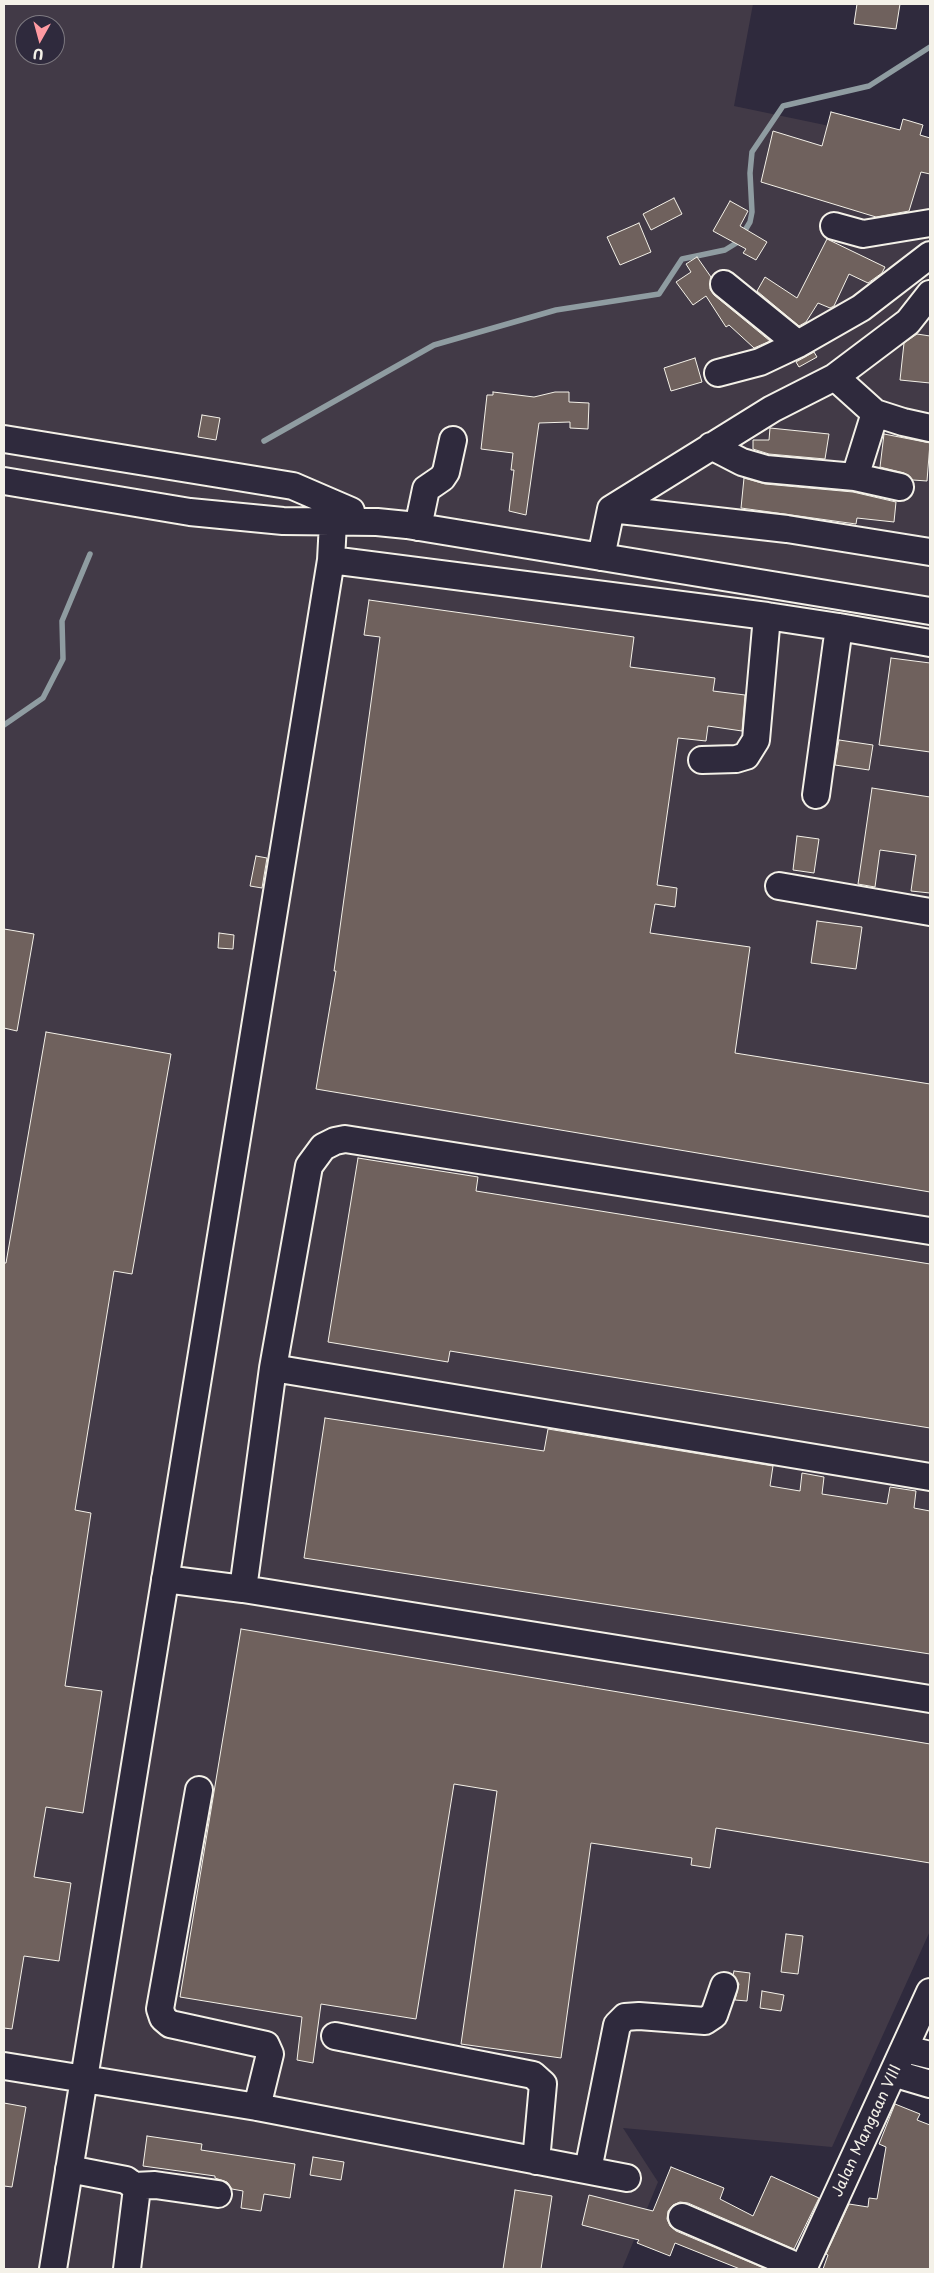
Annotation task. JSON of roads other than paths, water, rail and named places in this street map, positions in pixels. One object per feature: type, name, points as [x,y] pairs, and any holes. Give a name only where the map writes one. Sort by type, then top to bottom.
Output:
[{"type":"street","points":[[834,226],[863,234],[930,223]]},
{"type":"street","points":[[718,373],[760,362],[798,344],[861,308],[930,255]]},
{"type":"street","points":[[724,284],[798,344]]},
{"type":"street","points":[[601,557],[611,509],[772,409],[835,376],[908,322],[930,294]]},
{"type":"street","points":[[835,376],[875,413],[930,428]]},
{"type":"street","points":[[855,477],[875,413]]},
{"type":"street","points":[[4,439],[293,486],[334,512],[376,522],[418,527],[930,611]]},
{"type":"street","points":[[418,527],[426,489],[442,478],[446,472],[453,440]]},
{"type":"street","points":[[711,446],[742,462],[766,469],[855,477],[900,487]]},
{"type":"street","points":[[4,481],[190,512],[284,521],[334,512]]},
{"type":"street","points":[[611,509],[787,529],[930,552]]},
{"type":"street","points":[[53,2269],[331,560],[334,512]]},
{"type":"street","points":[[331,560],[767,616],[930,643]]},
{"type":"street","points":[[702,760],[736,759],[746,756],[756,740],[767,616]]},
{"type":"street","points":[[816,795],[839,627]]},
{"type":"street","points":[[779,886],[930,912]]},
{"type":"street","points":[[243,1589],[273,1368],[308,1166],[324,1148],[335,1141],[345,1139],[930,1231]]},
{"type":"street","points":[[273,1368],[930,1477]]},
{"type":"street","points":[[165,1580],[243,1589],[930,1699]]},
{"type":"street","points":[[199,1790],[160,2009],[163,2018],[170,2024],[266,2045],[270,2054],[257,2107]]},
{"type":"street","points":[[588,2170],[617,2025],[625,2017],[640,2016],[705,2021],[714,2015],[724,1986]]},
{"type":"street","name":"Jalan Mangaan VIII","points":[[803,2269],[930,1992]]},
{"type":"street","points":[[335,2036],[533,2076],[542,2084],[536,2161]]},
{"type":"street","points":[[905,2049],[930,2055]]},
{"type":"street","points":[[4,2066],[257,2107],[627,2178]]},
{"type":"street","points":[[893,2074],[930,2084]]},
{"type":"street","points":[[70,2169],[126,2180],[136,2188],[127,2269]]},
{"type":"street","points":[[134,2186],[155,2185],[218,2194]]},
{"type":"street","points":[[682,2217],[803,2269]]},
{"type":"waterway","points":[[264,441],[434,345],[556,310],[659,294],[682,259],[725,250],[738,242],[750,222],[752,212],[750,173],[752,152],[783,106],[869,86],[930,47]]},
{"type":"waterway","points":[[4,725],[43,698],[63,659],[62,621],[90,554]]}]
